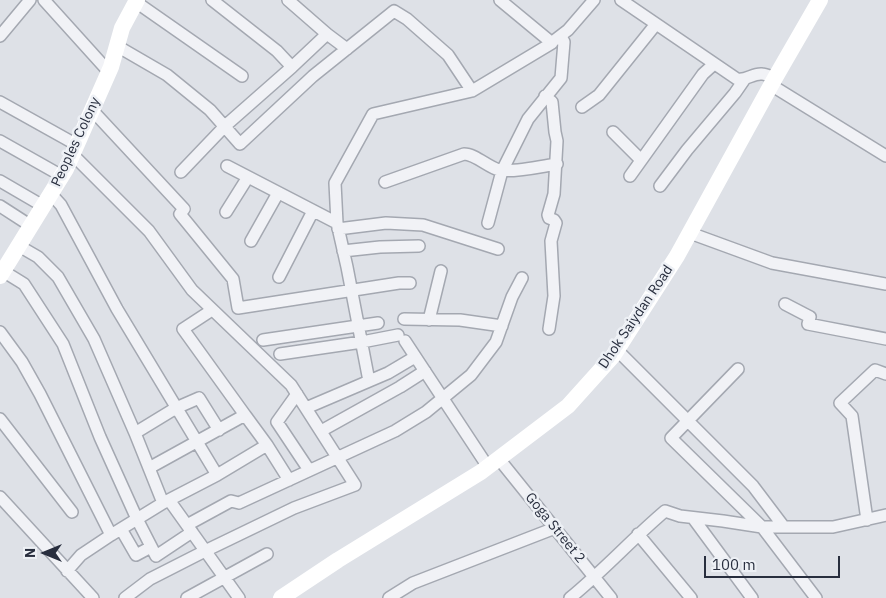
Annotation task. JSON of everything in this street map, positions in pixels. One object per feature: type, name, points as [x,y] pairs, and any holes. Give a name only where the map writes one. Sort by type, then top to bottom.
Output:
[{"type":"main road","name":"Dhok Saiydan Road","points":[[281,598],[338,560],[494,463],[568,406],[617,350],[677,256],[773,81],[820,0]]},
{"type":"main road","name":"Peoples Colony","points":[[2,274],[62,176],[108,72],[122,28],[137,1]]},
{"type":"street","points":[[0,36],[30,0]]},
{"type":"street","points":[[44,0],[108,72]]},
{"type":"street","points":[[212,0],[277,51],[292,67]]},
{"type":"street","points":[[288,0],[347,49]]},
{"type":"street","points":[[369,381],[352,291],[337,226],[335,183],[373,114],[472,91],[556,39],[568,30],[594,0]]},
{"type":"street","points":[[621,0],[737,79],[744,80]]},
{"type":"street","points":[[137,1],[242,76]]},
{"type":"street","points":[[488,223],[502,170],[528,119],[561,78],[562,73],[564,42],[556,39],[506,2]]},
{"type":"street","points":[[116,46],[168,75],[210,110],[240,144],[313,76],[394,11],[407,19],[448,55],[472,91]]},
{"type":"street","points":[[582,107],[599,95],[656,24]]},
{"type":"street","points":[[181,172],[224,126],[327,34]]},
{"type":"street","points":[[630,176],[703,74],[714,64]]},
{"type":"street","points":[[660,186],[744,80],[752,75],[762,74],[886,156]]},
{"type":"street","points":[[545,96],[552,102],[557,141],[554,194],[548,215],[556,223],[551,241],[554,296],[549,328]]},
{"type":"street","points":[[0,102],[74,150],[149,231],[192,290],[291,385],[355,485],[294,508],[205,551],[150,579],[125,598]]},
{"type":"street","points":[[92,110],[184,209],[180,214],[232,279],[238,308],[399,283],[410,283]]},
{"type":"street","points":[[613,132],[641,160]]},
{"type":"street","points":[[0,141],[62,176]]},
{"type":"street","points":[[385,182],[464,154],[468,154],[488,166],[502,170],[557,164]]},
{"type":"street","points":[[227,166],[313,211],[337,226],[419,246]]},
{"type":"street","points":[[226,212],[248,177]]},
{"type":"street","points":[[0,181],[61,205],[117,309],[216,475]]},
{"type":"street","points":[[250,241],[278,192]]},
{"type":"street","points":[[0,206],[31,226]]},
{"type":"street","points":[[279,277],[313,211]]},
{"type":"street","points":[[343,251],[380,235],[429,226],[498,249]]},
{"type":"street","points":[[690,232],[772,262],[886,284]]},
{"type":"street","points":[[19,246],[38,257],[58,278],[94,338],[149,468],[166,502],[190,529],[239,598]]},
{"type":"street","points":[[429,320],[441,271]]},
{"type":"street","points":[[2,274],[24,284],[63,344],[100,437],[156,556],[190,529],[231,501],[239,503],[395,431],[426,412],[471,375],[496,342],[512,297],[522,278]]},
{"type":"street","points":[[785,304],[810,318],[808,324],[886,339]]},
{"type":"street","points":[[212,310],[183,329],[264,440],[289,480]]},
{"type":"street","points":[[404,319],[460,320],[502,326]]},
{"type":"street","points":[[263,340],[378,323]]},
{"type":"street","points":[[0,332],[22,362],[40,394],[111,535]]},
{"type":"street","name":"Goga Street 2","points":[[362,342],[401,338],[442,398],[494,463],[555,528],[611,598]]},
{"type":"street","points":[[280,354],[362,342]]},
{"type":"street","points":[[617,350],[753,486],[784,527]]},
{"type":"street","points":[[306,408],[388,373],[415,357]]},
{"type":"street","points":[[738,369],[670,438],[762,527],[816,598]]},
{"type":"street","points":[[867,520],[852,416],[840,403],[875,370],[886,374]]},
{"type":"street","points":[[321,431],[425,371]]},
{"type":"street","points":[[67,571],[81,556],[121,528],[216,475],[264,440],[297,394]]},
{"type":"street","points":[[135,433],[176,408],[199,398],[219,430]]},
{"type":"street","points":[[149,468],[245,415]]},
{"type":"street","points":[[0,419],[72,512]]},
{"type":"street","points":[[277,422],[309,470]]},
{"type":"street","points":[[0,497],[93,598]]},
{"type":"street","points":[[570,598],[595,578],[638,534],[664,511],[680,516],[762,527],[832,527],[886,515]]},
{"type":"street","points":[[693,518],[752,598]]},
{"type":"street","points":[[121,528],[136,555],[152,547]]},
{"type":"street","points":[[389,598],[413,583],[555,528]]},
{"type":"street","points":[[638,534],[691,598]]},
{"type":"street","points":[[187,598],[268,554]]}]
